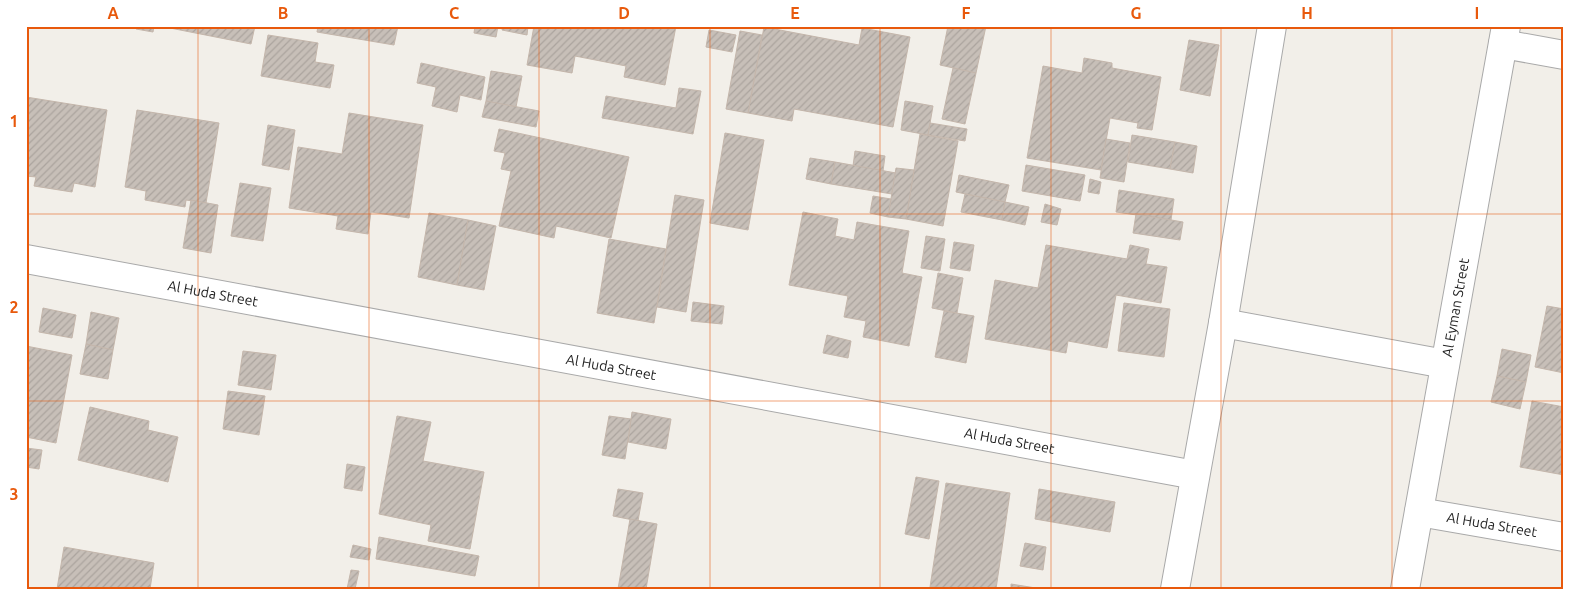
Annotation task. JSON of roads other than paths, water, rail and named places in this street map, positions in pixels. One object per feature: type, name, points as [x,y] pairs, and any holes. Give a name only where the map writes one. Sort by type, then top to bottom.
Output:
[{"type":"street","points":[[1175,589],[1223,323],[1272,26]]},
{"type":"street","points":[[1505,35],[1564,55]]},
{"type":"street","name":"Al Eyman Street","points":[[1405,589],[1505,35]]},
{"type":"street","name":"Al Huda Street","points":[[26,260],[1195,475]]},
{"type":"street","points":[[1223,323],[1445,364]]},
{"type":"street","name":"Al Huda Street","points":[[1419,512],[1564,537]]}]
